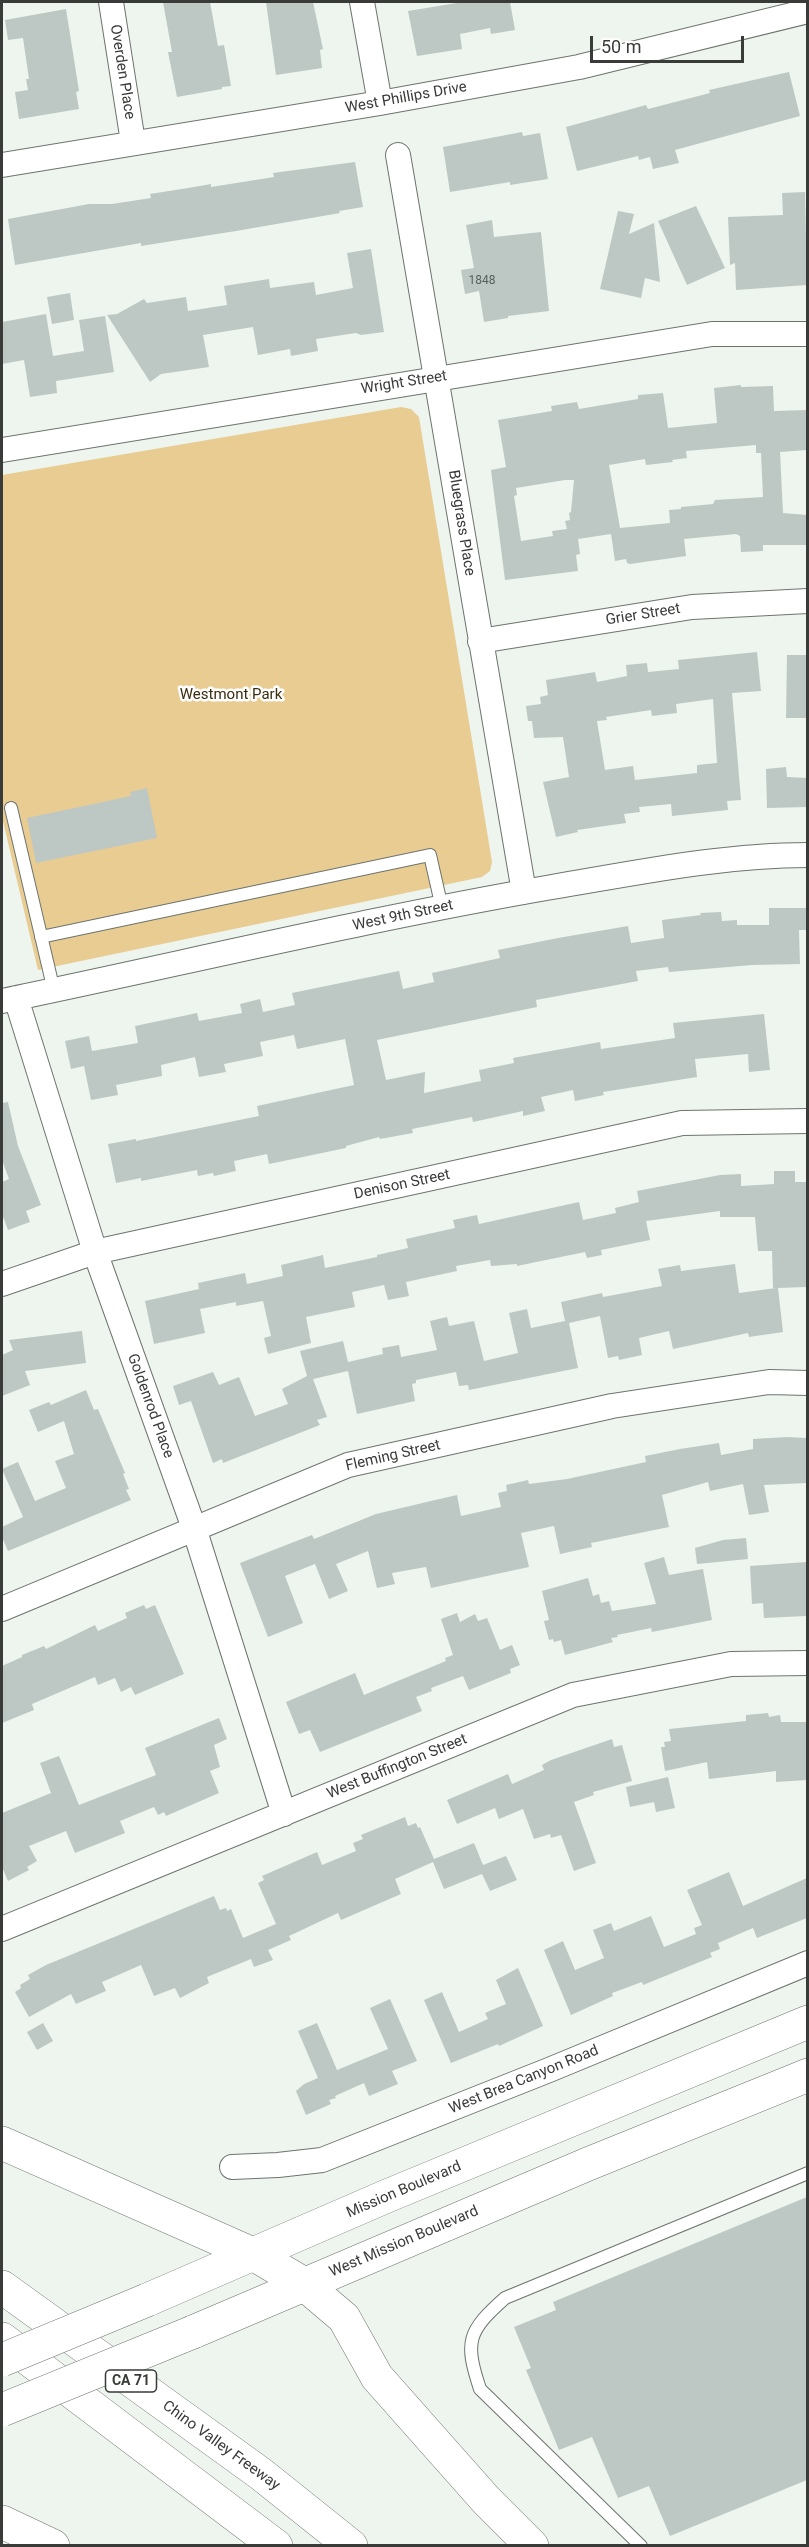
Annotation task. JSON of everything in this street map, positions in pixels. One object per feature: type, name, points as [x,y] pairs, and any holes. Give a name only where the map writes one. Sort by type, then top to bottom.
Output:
[{"type":"main road","name":"Mission Boulevard","points":[[2,2360],[255,2255],[387,2196],[807,2022]]},
{"type":"main road","name":"West Mission Boulevard","points":[[2,2410],[807,2075]]},
{"type":"main road","points":[[2,2143],[255,2255],[304,2284],[344,2318],[377,2377],[486,2500],[532,2546]]},
{"type":"main road","name":"Chino Valley Freeway","points":[[2,2288],[261,2474],[351,2546]]},
{"type":"main road","name":"CA 71","points":[[2,2339],[276,2546]]},
{"type":"main road","points":[[2,2522],[53,2546]]},
{"type":"street","name":"Overden Place","points":[[111,2],[133,142]]},
{"type":"street","points":[[362,2],[380,103]]},
{"type":"street","name":"West Phillips Drive","points":[[2,165],[380,103],[579,67],[804,8]]},
{"type":"street","name":"Bluegrass Place","points":[[398,155],[524,892]]},
{"type":"street","name":"Wright Street","points":[[2,450],[437,377],[712,334],[807,334]]},
{"type":"street","name":"Grier Street","points":[[480,641],[692,607],[807,602]]},
{"type":"street","name":"West 9th Street","points":[[9,1000],[524,892],[669,867],[773,855],[807,855]]},
{"type":"street","name":"Goldenrod Place","points":[[9,1000],[95,1252],[194,1528],[284,1814]]},
{"type":"street","name":"Denison Street","points":[[2,1284],[95,1252],[682,1123],[807,1121]]},
{"type":"street","name":"Fleming Street","points":[[2,1609],[348,1465],[612,1406],[769,1382],[807,1383]]},
{"type":"street","name":"West Buffington Street","points":[[2,1929],[573,1695],[731,1665],[807,1663]]},
{"type":"street","name":"West Brea Canyon Road","points":[[232,2167],[322,2160],[549,2070],[807,1963]]},
{"type":"lane","points":[[10,808],[54,991]]},
{"type":"lane","points":[[41,937],[430,855],[441,908]]},
{"type":"lane","points":[[641,2546],[480,2388],[471,2363],[470,2341],[478,2325],[505,2298],[807,2173]]},
{"type":"green space","name":"Westmont Park","points":[[401,407],[411,409],[419,417],[492,862],[490,871],[482,877],[38,970],[2,817],[2,475]]},
{"type":"building","points":[[163,2],[210,2],[218,46],[224,45],[231,86],[177,97],[168,52],[172,52]]},
{"type":"building","points":[[266,2],[313,2],[323,49],[320,50],[322,68],[276,75]]},
{"type":"building","points":[[463,2],[510,2],[515,30],[491,34],[490,28],[460,34],[462,49],[417,56],[408,11]]},
{"type":"building","points":[[66,9],[79,91],[76,92],[79,109],[19,119],[15,92],[28,90],[26,79],[29,79],[23,38],[8,40],[5,20]]},
{"type":"building","points":[[789,72],[800,116],[675,150],[679,163],[653,169],[650,157],[639,160],[638,156],[577,171],[566,127],[646,105],[648,109],[710,93],[709,90]]},
{"type":"building","points":[[522,132],[523,136],[540,133],[548,179],[510,185],[510,182],[450,192],[443,147]]},
{"type":"building","points":[[355,162],[363,207],[236,231],[141,246],[141,243],[15,265],[8,219],[89,204],[112,204],[151,198],[150,194],[211,184],[211,187],[274,177],[273,173]]},
{"type":"building","points":[[805,192],[807,285],[736,290],[735,263],[730,265],[728,217],[783,215],[782,193]]},
{"type":"building","points":[[696,206],[725,268],[687,285],[658,221]]},
{"type":"building","points":[[618,211],[634,214],[629,234],[654,223],[660,282],[645,278],[641,298],[600,289]]},
{"type":"building","points":[[492,220],[494,237],[541,232],[549,311],[508,316],[508,318],[484,322],[479,291],[465,294],[461,270],[474,268],[466,225]]},
{"type":"building","points":[[371,249],[384,332],[361,335],[356,333],[316,339],[318,351],[291,356],[290,349],[258,355],[253,327],[203,335],[209,367],[161,374],[150,382],[107,315],[117,314],[144,299],[147,303],[186,297],[188,311],[227,305],[224,286],[269,279],[270,288],[314,282],[316,295],[353,288],[347,253]]},
{"type":"building","points":[[70,293],[74,320],[52,324],[47,297]]},
{"type":"building","points":[[46,314],[53,356],[84,351],[79,320],[105,316],[114,372],[56,381],[57,393],[30,397],[24,360],[2,364],[2,322]]},
{"type":"building","points":[[741,385],[741,387],[773,386],[774,411],[807,410],[807,450],[780,452],[783,513],[807,515],[807,545],[763,545],[763,551],[741,552],[740,536],[736,534],[684,539],[686,556],[630,564],[626,559],[615,561],[611,534],[578,539],[580,554],[576,555],[578,571],[505,580],[491,470],[506,467],[498,420],[552,411],[551,406],[577,402],[579,409],[638,399],[638,395],[663,393],[668,428],[717,423],[714,388]],"holes":[[[756,445],[756,453],[761,453],[763,497],[715,500],[713,504],[681,507],[681,509],[669,510],[670,523],[620,528],[609,465],[645,459],[646,465],[673,462],[672,460],[687,458],[686,451]],[[574,480],[570,520],[565,521],[567,529],[552,531],[553,536],[521,541],[514,496],[517,495],[516,488]]]},
{"type":"building","points":[[757,652],[761,691],[732,693],[741,800],[727,801],[728,810],[672,816],[671,804],[639,807],[640,812],[624,814],[626,823],[577,830],[578,832],[556,837],[543,782],[569,777],[563,737],[534,738],[532,721],[528,721],[526,706],[541,704],[540,697],[548,695],[546,680],[595,672],[597,682],[627,676],[626,665],[647,663],[648,672],[679,669],[678,660]],"holes":[[[713,699],[717,763],[697,765],[697,773],[635,780],[633,766],[605,770],[597,721],[607,720],[606,717],[651,710],[652,716],[677,713],[676,704]]]},
{"type":"building","points":[[787,655],[807,655],[807,718],[786,718]]},
{"type":"building","points":[[786,767],[787,777],[807,778],[807,807],[767,808],[766,769]]},
{"type":"building","points":[[147,788],[157,838],[36,863],[27,818],[131,796],[130,792]]},
{"type":"building","points":[[769,908],[807,908],[807,930],[799,930],[800,964],[752,965],[669,972],[668,967],[636,971],[638,981],[536,1000],[537,1007],[377,1040],[386,1080],[425,1072],[424,1093],[481,1081],[479,1070],[514,1063],[513,1058],[600,1042],[601,1049],[675,1038],[673,1023],[764,1014],[770,1070],[749,1072],[748,1054],[695,1059],[697,1077],[603,1092],[604,1095],[575,1101],[573,1090],[541,1097],[545,1111],[523,1116],[523,1111],[473,1122],[472,1117],[412,1129],[413,1133],[380,1139],[379,1137],[346,1146],[346,1148],[269,1164],[267,1154],[234,1161],[236,1171],[214,1176],[213,1173],[198,1176],[197,1170],[141,1181],[141,1178],[116,1183],[108,1144],[136,1139],[136,1141],[259,1116],[257,1106],[354,1085],[345,1039],[297,1049],[294,1035],[260,1042],[263,1056],[224,1064],[226,1072],[199,1077],[195,1057],[161,1065],[162,1076],[116,1085],[118,1095],[91,1100],[84,1066],[71,1069],[65,1041],[89,1036],[92,1051],[138,1043],[135,1026],[197,1013],[199,1021],[242,1013],[240,1004],[260,999],[263,1012],[295,1005],[292,993],[399,971],[403,989],[434,982],[432,973],[500,958],[498,950],[558,938],[628,926],[631,943],[664,938],[662,920],[701,915],[700,913],[721,912],[722,921],[737,920],[737,925],[769,925]]},
{"type":"building","points":[[8,1102],[18,1146],[41,1205],[26,1211],[30,1222],[8,1230],[2,1214],[2,1182],[9,1179],[2,1160],[2,1103]]},
{"type":"building","points":[[774,1171],[795,1171],[795,1182],[807,1182],[807,1287],[778,1288],[783,1332],[749,1337],[748,1333],[673,1349],[669,1331],[639,1338],[642,1355],[619,1360],[618,1356],[608,1358],[600,1316],[569,1323],[578,1368],[469,1390],[468,1385],[459,1386],[456,1372],[416,1380],[416,1383],[412,1384],[415,1401],[357,1414],[348,1371],[313,1379],[327,1417],[317,1420],[320,1425],[223,1463],[222,1459],[213,1463],[191,1401],[179,1405],[173,1386],[213,1372],[219,1385],[239,1377],[255,1416],[288,1404],[282,1389],[307,1376],[300,1351],[343,1341],[348,1362],[383,1354],[382,1348],[399,1345],[401,1357],[437,1350],[430,1321],[447,1317],[449,1326],[474,1321],[484,1361],[518,1353],[509,1313],[527,1309],[531,1328],[565,1321],[561,1302],[602,1293],[603,1297],[662,1286],[658,1269],[680,1265],[681,1271],[735,1264],[739,1293],[776,1288],[773,1288],[772,1251],[758,1251],[755,1217],[720,1217],[720,1211],[646,1221],[650,1240],[601,1250],[602,1255],[587,1258],[585,1252],[517,1266],[517,1264],[491,1266],[490,1260],[456,1266],[457,1271],[406,1282],[409,1296],[388,1300],[384,1285],[352,1292],[355,1307],[306,1317],[311,1343],[268,1354],[264,1338],[271,1336],[263,1301],[236,1306],[236,1302],[200,1309],[205,1333],[154,1344],[145,1301],[199,1289],[198,1283],[245,1273],[247,1284],[283,1276],[281,1265],[323,1255],[325,1268],[377,1257],[377,1255],[408,1248],[406,1239],[455,1228],[453,1220],[477,1215],[479,1224],[579,1202],[583,1220],[616,1213],[615,1208],[639,1202],[637,1191],[720,1175],[741,1174],[741,1186],[774,1184]]},
{"type":"building","points":[[82,1331],[86,1363],[25,1371],[30,1385],[2,1396],[2,1355],[13,1350],[9,1340]]},
{"type":"building","points":[[86,1390],[94,1410],[98,1409],[125,1473],[123,1474],[129,1489],[126,1490],[131,1500],[8,1551],[2,1537],[2,1527],[23,1517],[2,1469],[18,1462],[35,1501],[66,1488],[55,1461],[74,1454],[64,1421],[38,1432],[29,1410],[49,1402],[51,1405]]},
{"type":"building","points":[[807,1438],[807,1483],[764,1485],[769,1512],[749,1515],[743,1484],[710,1491],[708,1482],[662,1495],[669,1527],[591,1543],[592,1547],[560,1554],[554,1526],[521,1533],[529,1567],[431,1588],[426,1567],[392,1573],[395,1584],[377,1588],[368,1551],[336,1564],[348,1591],[329,1599],[315,1564],[285,1576],[303,1623],[268,1637],[240,1563],[312,1535],[314,1539],[376,1514],[457,1495],[461,1516],[501,1507],[498,1493],[507,1491],[506,1485],[528,1480],[529,1484],[567,1479],[646,1462],[645,1456],[719,1443],[721,1455],[753,1449],[753,1439]]},
{"type":"building","points":[[746,1538],[748,1559],[697,1564],[695,1548],[723,1540]]},
{"type":"building","points":[[664,1557],[669,1575],[703,1569],[712,1620],[652,1632],[651,1628],[617,1635],[618,1637],[611,1638],[613,1642],[565,1655],[561,1640],[554,1642],[553,1639],[549,1640],[544,1621],[549,1620],[542,1591],[588,1578],[593,1596],[599,1594],[601,1603],[609,1601],[612,1611],[656,1604],[644,1563]]},
{"type":"building","points":[[807,1562],[806,1616],[764,1618],[763,1603],[752,1604],[750,1566]]},
{"type":"building","points":[[144,1605],[146,1609],[155,1605],[184,1674],[135,1695],[131,1687],[121,1692],[115,1678],[98,1685],[95,1677],[32,1704],[34,1710],[2,1723],[2,1666],[44,1646],[46,1649],[95,1625],[98,1631],[127,1618],[125,1613]]},
{"type":"building","points":[[457,1613],[460,1622],[475,1614],[478,1621],[487,1618],[500,1650],[512,1645],[520,1665],[510,1669],[511,1673],[469,1690],[463,1676],[431,1688],[432,1691],[416,1697],[422,1711],[320,1752],[310,1730],[299,1734],[286,1702],[355,1673],[364,1695],[446,1661],[445,1658],[453,1655],[441,1619]]},
{"type":"building","points":[[768,1713],[769,1717],[780,1715],[781,1722],[807,1722],[807,1780],[776,1782],[776,1771],[709,1779],[707,1762],[665,1771],[661,1747],[665,1747],[664,1742],[671,1741],[669,1729],[746,1721],[746,1715]]},
{"type":"building","points":[[219,1718],[227,1739],[214,1745],[220,1767],[210,1771],[219,1793],[166,1816],[164,1812],[158,1815],[154,1807],[120,1821],[125,1833],[75,1853],[66,1831],[29,1846],[37,1861],[27,1867],[29,1870],[8,1881],[2,1867],[2,1813],[51,1793],[40,1763],[59,1756],[79,1805],[156,1775],[145,1748]]},
{"type":"building","points":[[612,1739],[614,1747],[622,1745],[632,1781],[593,1792],[594,1795],[574,1802],[596,1863],[574,1871],[561,1835],[551,1838],[550,1834],[534,1839],[523,1809],[499,1819],[495,1808],[457,1824],[447,1800],[508,1774],[512,1784],[544,1770],[542,1765],[551,1760]]},
{"type":"building","points":[[668,1777],[675,1808],[656,1812],[654,1802],[630,1807],[626,1787]]},
{"type":"building","points":[[405,1817],[408,1826],[416,1823],[418,1828],[420,1827],[434,1859],[474,1843],[483,1865],[506,1856],[517,1880],[490,1891],[482,1874],[444,1889],[433,1862],[395,1879],[401,1894],[341,1920],[338,1913],[289,1936],[291,1940],[268,1950],[273,1960],[254,1967],[251,1959],[207,1977],[209,1983],[180,1998],[175,1988],[154,1996],[141,1965],[102,1982],[106,1991],[76,2004],[71,1994],[29,2017],[15,1992],[21,1988],[20,1985],[30,1979],[28,1975],[46,1965],[214,1896],[220,1910],[231,1909],[243,1938],[276,1924],[258,1883],[264,1880],[262,1876],[317,1852],[322,1865],[356,1851],[353,1843],[363,1839],[361,1835]]},
{"type":"building","points":[[729,1872],[743,1906],[807,1878],[807,1918],[757,1938],[753,1928],[718,1943],[720,1949],[710,1953],[712,1957],[643,1985],[642,1982],[612,1993],[613,1996],[571,2015],[544,1950],[563,1941],[575,1970],[604,1958],[593,1930],[611,1923],[614,1931],[651,1916],[664,1947],[696,1934],[694,1928],[702,1925],[687,1890]]},
{"type":"building","points":[[518,1968],[543,2026],[499,2046],[498,2044],[451,2063],[424,2000],[442,1992],[459,2032],[488,2019],[485,2013],[506,2004],[496,1980]]},
{"type":"building","points":[[390,1999],[417,2061],[392,2071],[398,2084],[369,2096],[364,2083],[335,2096],[336,2098],[329,2100],[331,2104],[306,2115],[296,2091],[304,2084],[318,2078],[298,2031],[317,2023],[337,2070],[388,2049],[370,2008]]},
{"type":"building","points":[[43,2023],[53,2041],[37,2050],[27,2032]]},
{"type":"building","points":[[807,2197],[807,2480],[670,2536],[649,2486],[618,2498],[592,2437],[559,2450],[526,2370],[531,2368],[514,2327],[556,2310],[553,2302]]}]
